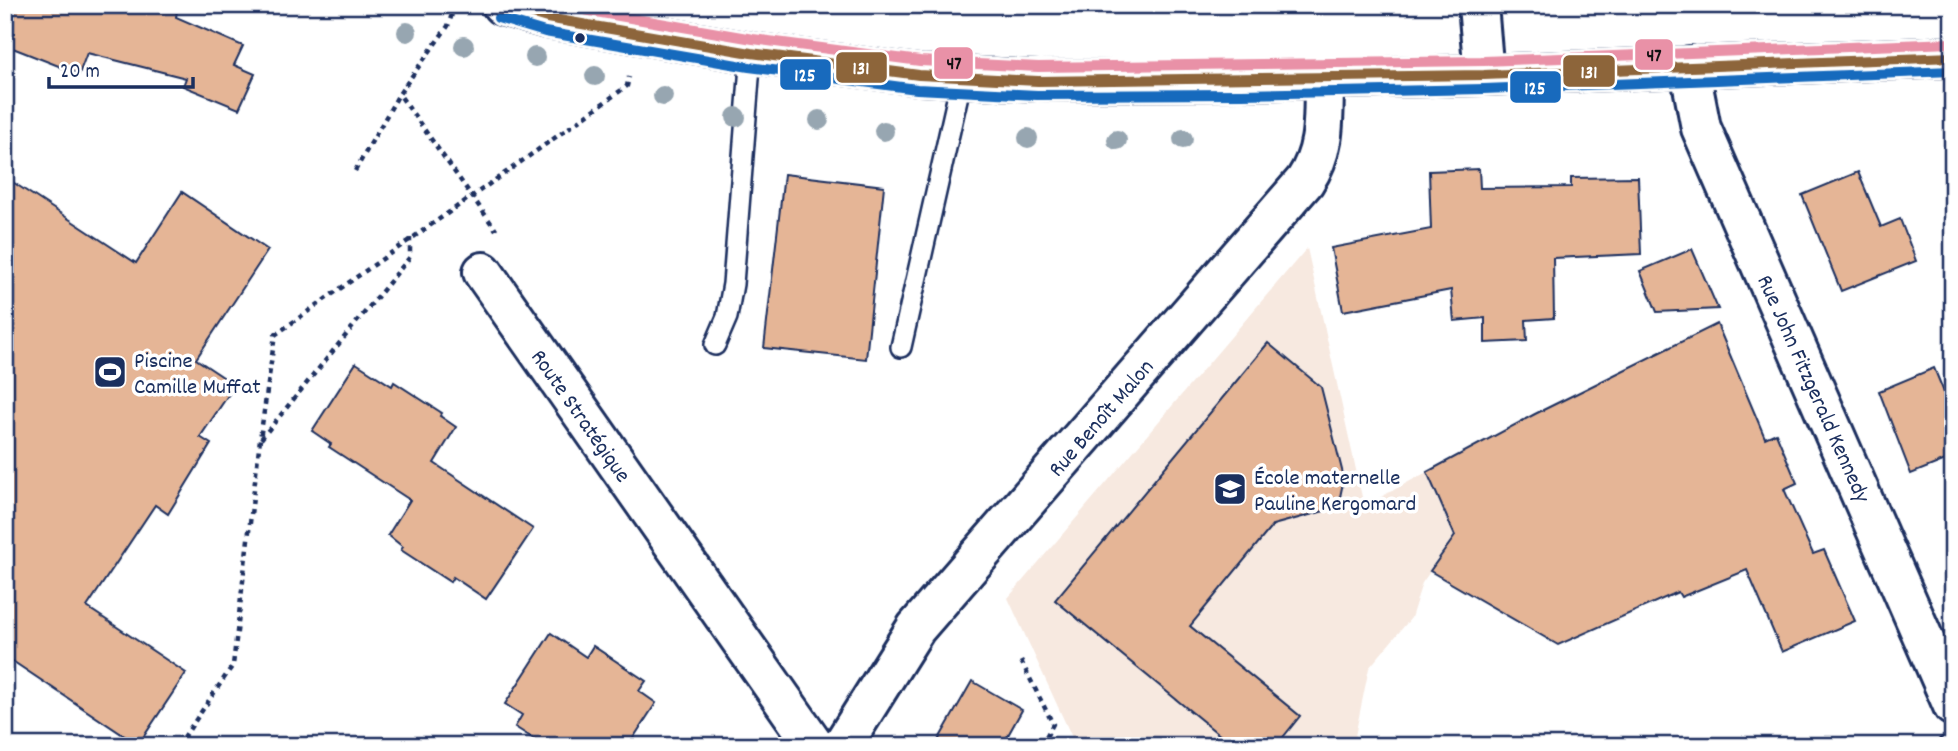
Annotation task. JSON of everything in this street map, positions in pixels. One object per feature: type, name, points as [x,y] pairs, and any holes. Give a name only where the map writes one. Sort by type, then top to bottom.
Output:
[{"type":"street","points":[[502,5],[547,18],[751,53],[919,75],[1038,81],[1484,75],[1953,57]]},
{"type":"street","points":[[1478,5],[1484,75]]},
{"type":"street","name":"Rue John Fitzgerald Kennedy","points":[[1689,66],[1701,128],[1953,706]]},
{"type":"street","name":"Rue Benoît Malon","points":[[842,746],[916,628],[1306,181],[1319,156],[1322,141],[1324,78]]},
{"type":"street","name":"Route Stratégique","points":[[483,272],[815,746]]},
{"type":"lane","points":[[715,345],[727,317],[733,284],[751,53]]},
{"type":"lane","points":[[901,347],[962,77]]},
{"type":"lane","points":[[1948,746],[1953,743]]},
{"type":"path","points":[[355,171],[399,94],[448,26],[455,5]]},
{"type":"path","points":[[178,746],[233,665],[275,335],[627,86],[639,34]]},
{"type":"path","points":[[399,94],[513,254],[483,272]]},
{"type":"path","points":[[260,439],[410,257],[410,238]]},
{"type":"path","points":[[1021,661],[1053,724],[1041,746]]},
{"type":"shaded area","name":"École maternelle Pauline Kergomard","points":[[1307,248],[1364,506],[1427,472],[1455,536],[1422,583],[1411,618],[1369,668],[1355,736],[1357,746],[1076,746],[1008,598]]},
{"type":"building","points":[[5,5],[152,5],[177,11],[176,17],[243,46],[234,65],[255,74],[239,109],[183,86],[186,78],[87,53],[79,74],[5,45]]},
{"type":"building","points":[[1479,169],[1480,188],[1571,187],[1571,178],[1638,177],[1641,254],[1553,258],[1554,318],[1526,320],[1527,341],[1485,343],[1485,318],[1454,321],[1451,290],[1343,311],[1331,248],[1431,229],[1429,171]]},
{"type":"building","points":[[1858,172],[1881,227],[1900,219],[1916,261],[1841,291],[1802,195]]},
{"type":"building","points":[[784,174],[884,186],[866,359],[764,348]]},
{"type":"building","name":"Piscine Camille Muffat","points":[[5,177],[136,263],[182,192],[268,250],[196,359],[235,385],[200,437],[211,444],[168,514],[155,505],[87,607],[186,673],[138,745],[5,656]]},
{"type":"building","points":[[1692,249],[1718,309],[1657,312],[1640,271]]},
{"type":"building","points":[[1717,324],[1765,438],[1776,433],[1797,483],[1784,489],[1813,554],[1824,550],[1855,621],[1782,652],[1747,570],[1681,597],[1678,592],[1558,645],[1430,571],[1455,536],[1427,472],[1535,414]]},
{"type":"building","points":[[1268,343],[1321,387],[1344,478],[1340,497],[1324,511],[1273,525],[1190,626],[1300,716],[1276,746],[1233,746],[1055,600]]},
{"type":"building","points":[[356,363],[392,386],[394,382],[442,413],[440,416],[456,427],[434,463],[533,529],[486,599],[453,577],[450,582],[401,550],[403,547],[388,535],[410,500],[329,447],[331,444],[312,431]]},
{"type":"building","points":[[1934,368],[1953,414],[1953,457],[1911,474],[1879,391]]},
{"type":"building","points":[[551,633],[586,657],[593,646],[646,681],[639,691],[656,703],[628,746],[545,746],[515,727],[522,715],[505,704]]},
{"type":"building","points":[[972,681],[1022,710],[1002,746],[935,746]]},
{"type":"transit line","name":"131","points":[[503,5],[547,18],[751,53],[919,75],[1038,81],[1484,75],[1953,57]]},
{"type":"transit line","name":"47","points":[[555,5],[753,39],[920,61],[1038,67],[1484,61],[1952,43]]},
{"type":"transit line","name":"125","points":[[498,18],[545,32],[749,67],[917,89],[1037,95],[1484,89],[1953,71]]},
{"type":"place","name":"Piscine Camille Muffat","points":[[110,372]]},
{"type":"place","name":"École maternelle Pauline Kergomard","points":[[1230,489]]}]
